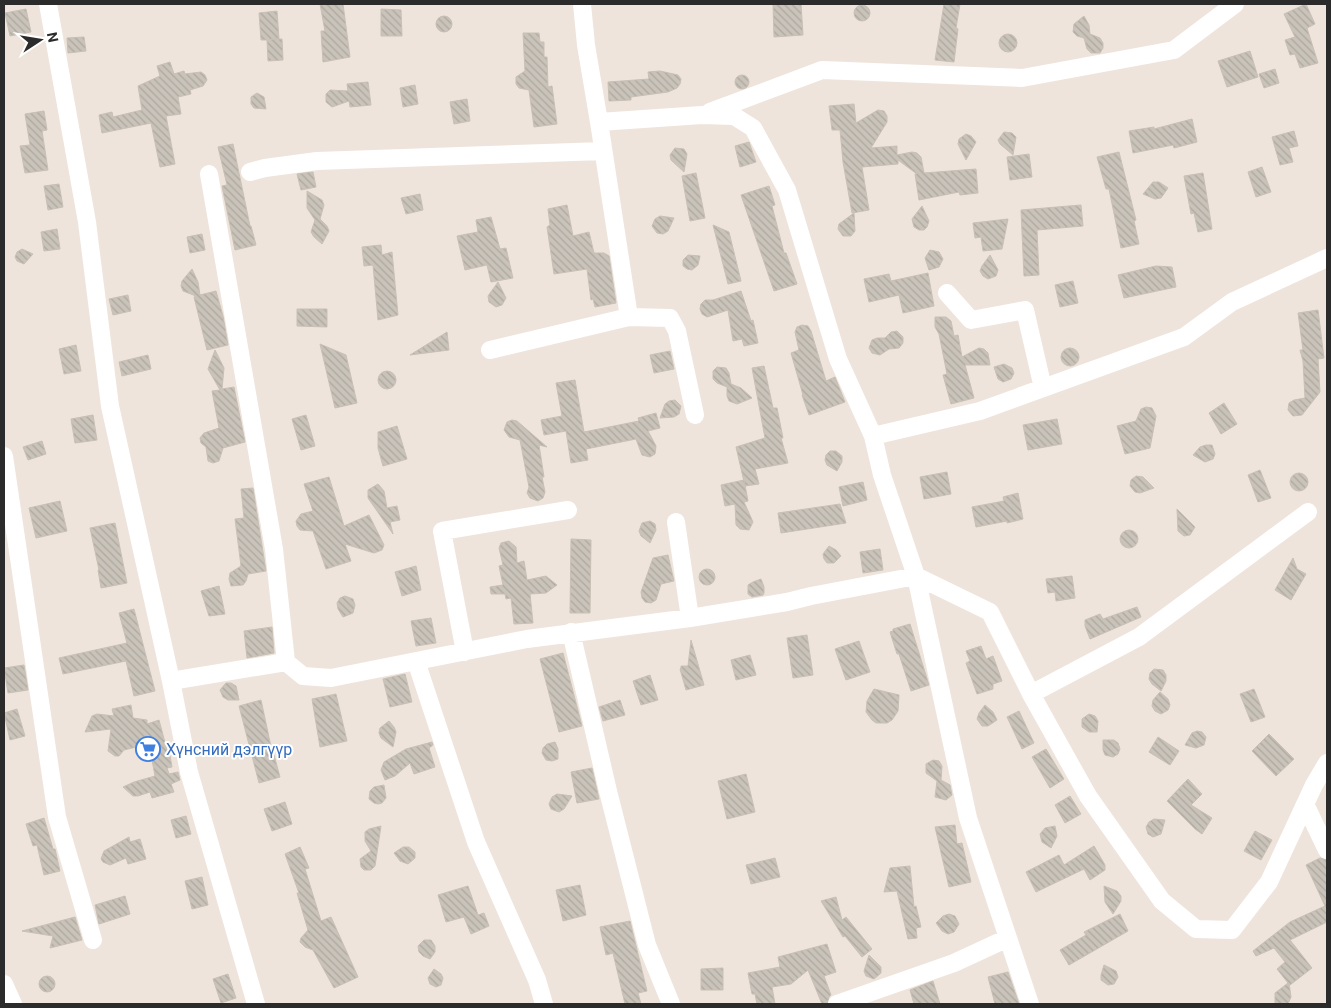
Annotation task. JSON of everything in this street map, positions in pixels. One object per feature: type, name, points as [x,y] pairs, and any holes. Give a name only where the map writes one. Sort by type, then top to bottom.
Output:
[{"type":"street","points":[[48,4],[87,222],[110,406],[171,681],[189,772],[256,1004]]},
{"type":"street","points":[[582,4],[586,45],[629,317]]},
{"type":"street","points":[[702,115],[822,70],[1022,78],[1174,50],[1235,4]]},
{"type":"street","points":[[599,122],[702,115],[734,116],[753,128],[787,190],[838,359],[873,436],[882,475],[916,576],[968,818],[1030,1004]]},
{"type":"street","points":[[250,172],[265,168],[317,161],[603,151]]},
{"type":"street","points":[[209,174],[274,549],[286,662],[303,676],[331,678],[571,632],[690,618],[787,602],[916,576],[990,612],[1030,694],[1088,796],[1162,901],[1196,928],[1232,930],[1268,882],[1327,763]]},
{"type":"street","points":[[873,436],[980,411],[1184,336],[1232,302],[1327,258]]},
{"type":"street","points":[[947,293],[971,320],[1025,310],[1043,388]]},
{"type":"street","points":[[490,350],[629,317],[670,318],[677,331],[696,415]]},
{"type":"street","points":[[4,456],[57,817],[93,940]]},
{"type":"street","points":[[465,652],[442,531],[568,510]]},
{"type":"street","points":[[1030,694],[1139,637],[1308,512]]},
{"type":"street","points":[[676,522],[690,618]]},
{"type":"street","points":[[571,632],[608,791],[648,945],[671,1004]]},
{"type":"street","points":[[416,661],[476,842],[537,980],[544,1004]]},
{"type":"street","points":[[171,681],[286,662]]},
{"type":"street","points":[[1305,804],[1327,850]]},
{"type":"street","points":[[837,1004],[954,963],[1008,938]]},
{"type":"street","points":[[4,984],[13,1004]]},
{"type":"building","points":[[320,4],[343,4],[350,57],[323,62],[321,31],[325,31]]},
{"type":"building","points":[[773,4],[801,4],[803,35],[774,37]]},
{"type":"building","points":[[944,4],[960,4],[956,28],[958,29],[954,62],[935,60]]},
{"type":"building","points":[[1306,4],[1315,24],[1307,28],[1318,63],[1300,68],[1295,54],[1290,55],[1285,40],[1295,37],[1284,14]]},
{"type":"building","points":[[862,5],[870,13],[862,21],[854,13]]},
{"type":"building","points":[[26,9],[31,32],[10,36],[5,13]]},
{"type":"building","points":[[381,9],[401,10],[402,36],[381,36]]},
{"type":"building","points":[[277,11],[279,39],[282,39],[283,60],[268,61],[267,40],[261,40],[259,13]]},
{"type":"building","points":[[444,16],[452,24],[444,32],[436,24]]},
{"type":"building","points":[[1084,16],[1089,25],[1090,34],[1100,38],[1103,43],[1100,53],[1091,53],[1087,49],[1084,38],[1077,36],[1073,32],[1074,24]]},
{"type":"building","points":[[523,33],[539,33],[540,42],[544,42],[544,57],[547,57],[548,87],[552,86],[557,124],[534,127],[529,90],[519,88],[516,84],[516,77],[525,71]]},
{"type":"building","points":[[1008,34],[1014,37],[1017,43],[1014,49],[1008,52],[1002,49],[999,43],[1002,37]]},
{"type":"building","points":[[84,37],[86,51],[68,53],[67,38]]},
{"type":"building","points":[[1250,51],[1258,77],[1227,87],[1218,61]]},
{"type":"building","points":[[170,62],[174,74],[184,71],[185,74],[201,72],[207,80],[203,86],[190,90],[191,94],[178,97],[181,114],[166,116],[175,164],[160,167],[151,123],[102,133],[99,115],[112,112],[113,117],[142,110],[138,86],[160,76],[157,66]]},
{"type":"building","points":[[1275,69],[1279,83],[1264,88],[1259,74]]},
{"type":"building","points":[[660,71],[678,75],[681,79],[677,88],[668,92],[631,97],[631,100],[609,101],[608,82],[649,79],[648,72]]},
{"type":"building","points":[[739,75],[745,75],[749,82],[745,89],[739,89],[735,85],[735,79]]},
{"type":"building","points":[[368,82],[371,105],[350,107],[349,101],[332,107],[326,102],[326,94],[330,90],[348,91],[347,84]]},
{"type":"building","points":[[415,85],[418,104],[403,107],[400,88]]},
{"type":"building","points":[[257,93],[264,97],[266,109],[254,108],[251,104],[251,97]]},
{"type":"building","points":[[467,99],[470,121],[454,124],[450,102]]},
{"type":"building","points":[[854,104],[856,123],[878,110],[884,111],[887,116],[887,122],[871,148],[897,146],[897,155],[917,153],[921,157],[924,173],[976,169],[978,193],[960,195],[959,192],[919,200],[915,174],[917,174],[898,160],[898,164],[862,167],[869,210],[852,213],[843,162],[840,130],[832,130],[829,106]]},
{"type":"building","points":[[44,111],[47,130],[42,131],[48,170],[25,173],[20,146],[30,145],[25,114]]},
{"type":"building","points":[[1192,119],[1197,142],[1174,148],[1173,145],[1133,153],[1129,131],[1154,127],[1154,129]]},
{"type":"building","points":[[1294,131],[1298,146],[1289,148],[1293,162],[1280,165],[1272,137]]},
{"type":"building","points":[[1004,132],[1012,133],[1016,137],[1013,155],[998,140]]},
{"type":"building","points":[[966,134],[971,136],[976,142],[966,160],[958,144],[959,139]]},
{"type":"building","points":[[749,142],[756,162],[740,167],[735,146]]},
{"type":"building","points":[[233,144],[250,226],[256,245],[235,250],[222,186],[227,185],[218,147]]},
{"type":"building","points":[[675,148],[684,149],[687,154],[684,172],[671,160],[670,155]]},
{"type":"building","points":[[1119,152],[1136,220],[1134,221],[1139,244],[1121,248],[1109,189],[1106,189],[1097,157]]},
{"type":"building","points":[[1029,154],[1032,177],[1010,180],[1007,157]]},
{"type":"building","points":[[1262,167],[1271,192],[1256,197],[1248,172]]},
{"type":"building","points":[[313,172],[316,187],[301,190],[297,174]]},
{"type":"building","points":[[696,173],[705,218],[690,221],[682,176]]},
{"type":"building","points":[[1203,173],[1212,229],[1198,232],[1194,213],[1191,214],[1184,176]]},
{"type":"building","points":[[1153,182],[1159,182],[1168,188],[1161,198],[1155,199],[1143,194]]},
{"type":"building","points":[[59,184],[63,207],[48,210],[44,186]]},
{"type":"building","points":[[769,186],[775,205],[772,206],[784,253],[786,253],[797,284],[774,291],[741,195]]},
{"type":"building","points":[[307,191],[322,200],[324,205],[320,219],[329,231],[322,244],[311,232],[315,220],[307,208]]},
{"type":"building","points":[[420,194],[423,210],[406,214],[401,198]]},
{"type":"building","points":[[567,205],[573,236],[589,232],[594,253],[604,253],[609,256],[616,303],[595,307],[593,299],[591,300],[587,269],[554,274],[547,227],[550,225],[548,209]]},
{"type":"building","points":[[1081,205],[1083,226],[1037,230],[1039,275],[1024,276],[1021,210]]},
{"type":"building","points":[[922,206],[929,221],[924,230],[919,230],[914,227],[912,219]]},
{"type":"building","points":[[854,213],[855,231],[851,236],[843,236],[838,229],[839,224]]},
{"type":"building","points":[[660,216],[674,218],[668,231],[663,234],[657,233],[652,226],[655,219]]},
{"type":"building","points":[[491,217],[500,249],[506,248],[513,278],[491,282],[487,265],[465,270],[457,236],[478,232],[476,220]]},
{"type":"building","points":[[1008,219],[1002,249],[983,251],[981,237],[975,238],[973,223]]},
{"type":"building","points":[[713,225],[729,232],[741,281],[728,284]]},
{"type":"building","points":[[57,229],[60,249],[44,251],[41,232]]},
{"type":"building","points":[[202,234],[205,250],[190,253],[187,237]]},
{"type":"building","points":[[381,245],[382,255],[392,252],[398,315],[378,320],[373,265],[364,266],[362,247]]},
{"type":"building","points":[[22,249],[33,254],[24,264],[17,261],[15,257],[17,252]]},
{"type":"building","points":[[930,250],[939,252],[943,259],[939,267],[929,270],[925,258]]},
{"type":"building","points":[[688,255],[700,256],[698,265],[692,270],[683,266],[683,260]]},
{"type":"building","points":[[990,255],[998,270],[996,276],[988,279],[980,271]]},
{"type":"building","points":[[1156,266],[1172,267],[1176,287],[1124,298],[1118,275]]},
{"type":"building","points":[[192,269],[198,282],[200,295],[216,291],[228,345],[207,350],[194,297],[196,296],[183,291],[181,286],[182,281]]},
{"type":"building","points":[[928,273],[934,306],[903,313],[899,295],[869,302],[864,279],[889,274],[891,281]]},
{"type":"building","points":[[1073,281],[1078,303],[1060,307],[1055,285]]},
{"type":"building","points":[[498,282],[506,298],[502,305],[496,307],[489,302],[488,296]]},
{"type":"building","points":[[741,291],[751,321],[753,320],[758,343],[744,346],[742,339],[733,341],[728,310],[707,317],[702,314],[700,309],[701,304],[705,300],[713,300]]},
{"type":"building","points":[[128,295],[131,311],[113,315],[109,299]]},
{"type":"building","points":[[297,309],[327,309],[327,327],[297,326]]},
{"type":"building","points":[[1318,310],[1324,358],[1318,359],[1320,392],[1302,415],[1293,416],[1288,410],[1289,403],[1305,398],[1303,361],[1300,350],[1303,350],[1298,313]]},
{"type":"building","points":[[935,317],[946,317],[951,321],[954,336],[958,335],[962,357],[979,348],[984,349],[988,353],[990,365],[965,365],[974,398],[951,404],[943,375],[947,374],[939,334],[935,327]]},
{"type":"building","points":[[802,325],[808,326],[811,331],[826,381],[835,377],[845,402],[809,415],[791,353],[799,350],[795,332],[797,327]]},
{"type":"building","points":[[897,331],[903,337],[903,343],[899,348],[889,349],[880,355],[872,353],[869,348],[872,340],[885,338],[891,332]]},
{"type":"building","points":[[447,332],[449,350],[410,355]]},
{"type":"building","points":[[320,344],[346,355],[357,403],[335,408]]},
{"type":"building","points":[[76,345],[81,371],[64,374],[59,349]]},
{"type":"building","points":[[1070,348],[1076,351],[1079,357],[1076,363],[1070,366],[1064,363],[1061,357],[1064,351]]},
{"type":"building","points":[[215,350],[224,368],[222,389],[234,387],[245,442],[223,448],[219,461],[213,463],[208,461],[206,447],[201,443],[200,438],[204,433],[219,428],[212,391],[220,390],[208,369]]},
{"type":"building","points":[[670,351],[674,369],[654,373],[650,355]]},
{"type":"building","points":[[148,355],[151,369],[122,376],[119,362]]},
{"type":"building","points":[[1004,364],[1012,368],[1014,373],[1011,379],[1003,382],[998,379],[994,367]]},
{"type":"building","points":[[764,366],[773,408],[777,408],[783,438],[781,438],[788,463],[755,469],[759,484],[745,486],[736,447],[765,438],[752,368]]},
{"type":"building","points":[[717,367],[726,368],[731,384],[741,388],[752,398],[737,404],[729,401],[727,387],[713,379],[713,371]]},
{"type":"building","points":[[387,371],[393,374],[396,380],[393,386],[387,389],[381,386],[378,380],[381,374]]},
{"type":"building","points":[[575,380],[584,432],[639,421],[638,418],[656,413],[660,428],[648,431],[656,446],[655,454],[650,457],[642,455],[636,439],[586,449],[588,460],[571,463],[566,431],[544,435],[541,420],[562,416],[556,383]]},
{"type":"building","points":[[675,400],[681,406],[679,414],[674,417],[660,418],[665,404]]},
{"type":"building","points":[[1224,403],[1237,424],[1221,434],[1209,413]]},
{"type":"building","points":[[1146,407],[1152,408],[1156,416],[1150,448],[1125,454],[1117,426],[1136,421],[1141,409]]},
{"type":"building","points":[[93,415],[97,440],[75,443],[71,419]]},
{"type":"building","points":[[306,415],[315,446],[301,450],[292,419]]},
{"type":"building","points":[[1057,419],[1062,444],[1028,450],[1023,425]]},
{"type":"building","points":[[517,421],[547,447],[539,445],[545,492],[543,498],[538,501],[530,498],[527,493],[529,487],[520,440],[509,437],[504,430],[507,422]]},
{"type":"building","points":[[397,426],[407,459],[383,466],[378,448],[378,432]]},
{"type":"building","points":[[42,441],[46,454],[28,460],[23,447]]},
{"type":"building","points":[[1212,445],[1215,454],[1213,459],[1205,462],[1193,455],[1200,447]]},
{"type":"building","points":[[830,451],[836,451],[842,456],[842,462],[837,471],[827,465],[825,460],[826,455]]},
{"type":"building","points":[[1260,470],[1271,498],[1258,502],[1248,475]]},
{"type":"building","points":[[947,472],[951,494],[924,499],[920,477]]},
{"type":"building","points":[[1299,473],[1305,476],[1308,482],[1305,488],[1299,491],[1293,488],[1290,482],[1293,476]]},
{"type":"building","points":[[1136,476],[1143,477],[1154,488],[1140,493],[1135,492],[1130,486],[1131,480]]},
{"type":"building","points":[[329,477],[344,526],[369,515],[384,545],[382,550],[374,553],[345,544],[351,561],[326,569],[313,531],[300,530],[296,521],[301,514],[313,511],[304,484]]},
{"type":"building","points":[[744,480],[748,501],[744,502],[753,522],[749,530],[740,529],[736,525],[735,504],[725,506],[721,485]]},
{"type":"building","points":[[863,482],[867,500],[843,506],[839,487]]},
{"type":"building","points":[[378,484],[384,491],[387,508],[397,506],[400,520],[390,522],[393,534],[368,498],[368,490]]},
{"type":"building","points":[[253,488],[266,571],[248,574],[243,585],[231,586],[230,573],[241,566],[235,519],[244,518],[241,489]]},
{"type":"building","points":[[1018,493],[1023,519],[976,527],[972,507],[1004,501],[1003,497]]},
{"type":"building","points":[[60,501],[67,531],[36,538],[29,508]]},
{"type":"building","points":[[840,504],[846,523],[781,533],[778,513]]},
{"type":"building","points":[[1177,509],[1195,527],[1190,535],[1184,536],[1178,531]]},
{"type":"building","points":[[650,521],[655,524],[656,530],[650,543],[641,536],[639,531],[642,523]]},
{"type":"building","points":[[115,523],[127,583],[101,588],[90,528]]},
{"type":"building","points":[[1129,530],[1135,533],[1138,539],[1135,545],[1129,548],[1123,545],[1120,539],[1123,533]]},
{"type":"building","points":[[571,539],[591,540],[590,613],[570,613]]},
{"type":"building","points":[[509,541],[516,547],[517,563],[524,561],[527,580],[546,576],[557,585],[546,593],[530,594],[533,623],[514,624],[511,598],[506,599],[505,594],[491,594],[490,587],[503,585],[499,566],[503,565],[499,548],[501,543]]},
{"type":"building","points":[[829,546],[841,556],[834,563],[827,563],[824,559],[823,554]]},
{"type":"building","points":[[880,549],[883,570],[863,573],[860,552]]},
{"type":"building","points":[[668,555],[674,581],[661,584],[656,600],[651,603],[645,602],[641,592],[653,558]]},
{"type":"building","points":[[1293,558],[1297,569],[1306,574],[1291,600],[1275,590]]},
{"type":"building","points":[[416,566],[421,590],[402,596],[395,572]]},
{"type":"building","points":[[704,569],[710,569],[715,574],[713,583],[704,585],[699,580],[699,574]]},
{"type":"building","points":[[1072,576],[1075,598],[1056,601],[1055,592],[1048,593],[1046,579]]},
{"type":"building","points":[[761,579],[764,587],[763,595],[752,597],[748,594],[748,585]]},
{"type":"building","points":[[219,586],[225,614],[209,616],[201,591]]},
{"type":"building","points":[[345,596],[353,599],[355,605],[353,613],[343,617],[337,603],[340,598]]},
{"type":"building","points":[[1137,607],[1141,617],[1090,639],[1085,626],[1085,620],[1100,614],[1103,619]]},
{"type":"building","points":[[134,609],[155,691],[134,696],[126,661],[63,674],[59,658],[127,643],[119,613]]},
{"type":"building","points":[[431,618],[436,643],[416,646],[411,621]]},
{"type":"building","points":[[910,624],[929,685],[911,691],[890,632],[893,629]]},
{"type":"building","points":[[272,627],[274,653],[247,658],[244,631]]},
{"type":"building","points":[[807,635],[813,675],[793,678],[787,638]]},
{"type":"building","points":[[691,640],[704,685],[686,690],[680,669],[681,666],[688,666]]},
{"type":"building","points":[[859,641],[870,672],[846,680],[835,649]]},
{"type":"building","points":[[981,646],[986,659],[993,656],[1002,681],[993,684],[993,689],[977,694],[966,663],[970,661],[966,651]]},
{"type":"building","points":[[563,653],[582,726],[559,732],[540,659]]},
{"type":"building","points":[[750,655],[756,675],[736,680],[731,660]]},
{"type":"building","points":[[24,665],[28,690],[8,693],[4,668]]},
{"type":"building","points":[[1154,669],[1163,670],[1166,675],[1166,681],[1161,691],[1149,679],[1150,673]]},
{"type":"building","points":[[405,674],[412,702],[390,707],[383,679]]},
{"type":"building","points":[[650,675],[658,700],[641,705],[633,681]]},
{"type":"building","points":[[226,683],[236,686],[239,700],[228,700],[223,697],[220,690]]},
{"type":"building","points":[[874,689],[899,695],[898,711],[892,720],[887,723],[876,723],[866,712],[867,701]]},
{"type":"building","points":[[1254,689],[1265,717],[1251,722],[1240,694]]},
{"type":"building","points":[[1160,692],[1168,699],[1170,705],[1168,710],[1161,714],[1155,711],[1152,706],[1153,700]]},
{"type":"building","points":[[336,694],[347,741],[320,747],[312,699]]},
{"type":"building","points":[[261,700],[273,756],[280,777],[259,783],[239,706]]},
{"type":"building","points":[[620,700],[625,715],[603,721],[599,707]]},
{"type":"building","points":[[131,705],[133,718],[147,720],[147,724],[159,720],[167,750],[169,750],[172,767],[167,768],[169,774],[178,772],[180,780],[171,784],[174,792],[152,798],[150,792],[133,796],[123,787],[155,776],[149,744],[124,750],[119,756],[115,756],[108,751],[111,729],[85,732],[92,716],[97,714],[114,716],[112,709]]},
{"type":"building","points":[[985,705],[993,712],[997,720],[988,726],[982,726],[977,719]]},
{"type":"building","points":[[17,709],[25,736],[10,740],[4,713]]},
{"type":"building","points":[[1019,711],[1034,743],[1022,749],[1007,717]]},
{"type":"building","points":[[1089,714],[1095,716],[1098,721],[1097,732],[1089,732],[1082,727],[1082,719]]},
{"type":"building","points":[[389,721],[396,732],[393,747],[381,738],[379,733],[380,728]]},
{"type":"building","points":[[1202,732],[1206,737],[1204,745],[1196,748],[1185,745],[1192,733]]},
{"type":"building","points":[[1269,734],[1294,759],[1276,776],[1252,751]]},
{"type":"building","points":[[1158,737],[1179,751],[1170,765],[1149,752]]},
{"type":"building","points":[[1103,740],[1114,740],[1118,743],[1120,749],[1118,754],[1113,757],[1105,755]]},
{"type":"building","points":[[432,742],[433,745],[429,748],[435,767],[414,774],[410,763],[395,776],[385,780],[381,770],[384,762],[406,749]]},
{"type":"building","points":[[555,742],[558,749],[558,759],[546,760],[542,753],[543,748],[547,744]]},
{"type":"building","points":[[1046,749],[1064,779],[1050,788],[1032,757]]},
{"type":"building","points":[[933,760],[939,761],[942,766],[941,780],[950,785],[952,795],[946,800],[935,797],[937,781],[926,773],[926,764]]},
{"type":"building","points":[[592,768],[599,799],[577,803],[571,772]]},
{"type":"building","points":[[746,774],[755,812],[727,819],[718,781]]},
{"type":"building","points":[[1188,779],[1202,794],[1191,805],[1212,818],[1202,834],[1167,801]]},
{"type":"building","points":[[384,785],[386,798],[382,803],[374,803],[369,799],[370,791],[374,787]]},
{"type":"building","points":[[557,794],[572,796],[564,809],[559,812],[551,809],[549,804],[552,797]]},
{"type":"building","points":[[1070,796],[1081,814],[1065,823],[1055,805]]},
{"type":"building","points":[[285,802],[292,824],[272,831],[264,809]]},
{"type":"building","points":[[186,816],[191,834],[176,838],[171,820]]},
{"type":"building","points":[[44,818],[53,849],[55,849],[60,871],[44,875],[37,845],[33,846],[26,824]]},
{"type":"building","points":[[1154,819],[1165,820],[1161,834],[1153,837],[1148,834],[1146,827]]},
{"type":"building","points":[[955,825],[957,844],[962,843],[971,882],[949,887],[935,827]]},
{"type":"building","points":[[381,826],[375,866],[371,870],[364,870],[361,867],[360,859],[371,851],[365,841],[365,832]]},
{"type":"building","points":[[1055,826],[1057,836],[1051,848],[1042,842],[1040,834],[1045,828]]},
{"type":"building","points":[[1255,831],[1272,840],[1261,860],[1244,851]]},
{"type":"building","points":[[129,837],[130,842],[140,839],[146,859],[128,864],[126,858],[110,865],[103,862],[101,859],[104,851]]},
{"type":"building","points":[[1094,846],[1105,865],[1105,870],[1090,880],[1084,869],[1036,892],[1026,872],[1059,855],[1064,865]]},
{"type":"building","points":[[300,847],[309,868],[305,869],[321,921],[331,917],[358,977],[334,988],[313,950],[305,947],[300,942],[308,930],[297,893],[299,893],[285,854]]},
{"type":"building","points":[[403,847],[409,847],[415,852],[415,858],[408,864],[400,861],[394,853]]},
{"type":"building","points":[[775,858],[780,877],[751,884],[746,865]]},
{"type":"building","points":[[1320,858],[1327,860],[1327,922],[1290,940],[1312,968],[1290,985],[1289,983],[1291,997],[1288,1004],[1275,1004],[1275,993],[1288,983],[1277,969],[1285,962],[1274,948],[1256,956],[1253,951],[1290,922],[1325,906],[1306,865]]},
{"type":"building","points":[[910,866],[914,907],[916,906],[921,927],[916,928],[917,938],[908,939],[897,891],[884,892],[890,868]]},
{"type":"building","points":[[202,877],[208,905],[192,909],[185,881]]},
{"type":"building","points":[[580,885],[586,915],[563,921],[556,890]]},
{"type":"building","points":[[468,886],[478,915],[484,913],[489,926],[471,934],[464,917],[446,922],[438,895]]},
{"type":"building","points":[[1104,886],[1117,891],[1121,896],[1121,901],[1113,914],[1105,902]]},
{"type":"building","points":[[125,896],[130,914],[99,924],[95,905]]},
{"type":"building","points":[[836,897],[842,920],[846,917],[872,949],[862,957],[845,936],[843,937],[821,901]]},
{"type":"building","points":[[949,914],[955,916],[959,924],[954,932],[948,934],[942,931],[936,923],[943,916]]},
{"type":"building","points":[[1120,914],[1128,931],[1069,965],[1060,950],[1086,935],[1084,932]]},
{"type":"building","points":[[75,917],[82,940],[50,948],[53,936],[22,931]]},
{"type":"building","points":[[630,921],[647,991],[638,993],[641,1004],[625,1004],[613,953],[606,955],[600,927]]},
{"type":"building","points":[[424,940],[431,940],[435,946],[435,952],[430,959],[419,952],[418,946]]},
{"type":"building","points":[[827,944],[836,972],[824,976],[831,995],[827,1004],[822,1004],[808,970],[791,984],[772,987],[775,1004],[757,1004],[755,994],[752,994],[748,973],[780,967],[778,957]]},
{"type":"building","points":[[869,955],[881,967],[881,973],[874,979],[866,976],[864,971]]},
{"type":"building","points":[[1104,965],[1116,971],[1118,977],[1114,984],[1108,985],[1101,980]]},
{"type":"building","points":[[723,968],[723,990],[701,990],[701,969]]},
{"type":"building","points":[[434,969],[443,978],[441,985],[436,987],[430,984],[428,978]]},
{"type":"building","points":[[1008,972],[1019,1004],[995,1004],[988,977]]},
{"type":"building","points":[[228,974],[236,998],[221,1003],[213,979]]},
{"type":"building","points":[[47,976],[55,984],[47,992],[39,984]]},
{"type":"building","points":[[933,981],[940,1004],[914,1004],[910,990]]},
{"type":"place","name":"Хүнсний дэлгүүр","points":[[148,749]]}]
